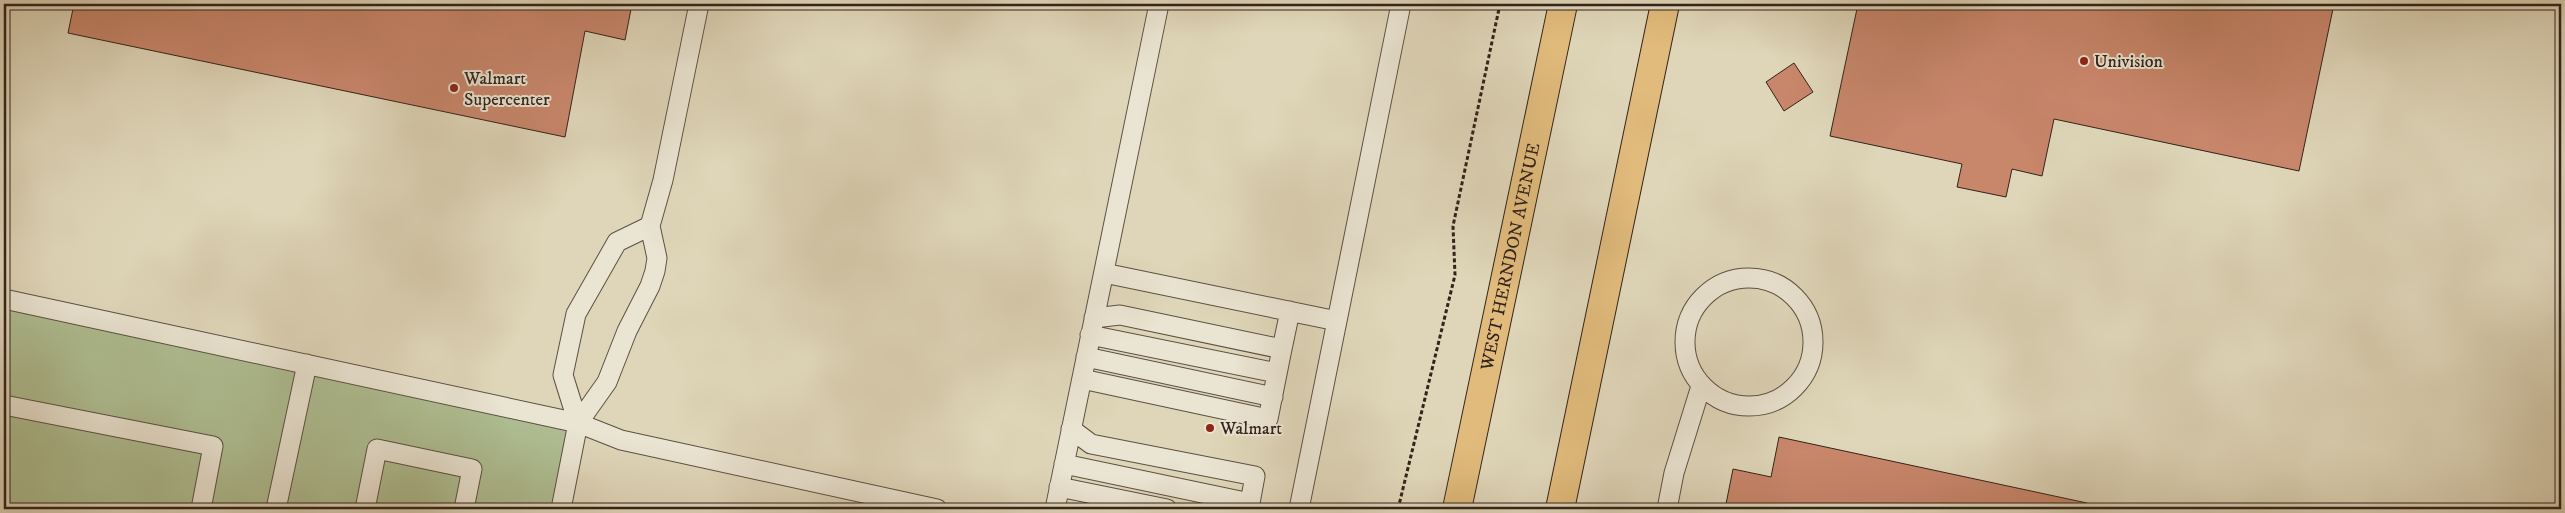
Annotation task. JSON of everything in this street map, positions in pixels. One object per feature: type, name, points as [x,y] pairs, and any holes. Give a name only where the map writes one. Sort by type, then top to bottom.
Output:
[{"type":"main road","name":"WEST HERNDON AVENUE","points":[[1457,509],[1563,4]]},
{"type":"main road","points":[[1560,509],[1665,4]]},
{"type":"lane","points":[[561,509],[578,423],[608,382],[627,331],[650,286],[657,258],[650,226],[662,180],[699,4]]},
{"type":"lane","points":[[1055,509],[1159,4]]},
{"type":"lane","points":[[1299,509],[1401,4]]},
{"type":"lane","points":[[578,423],[563,375],[576,314],[617,242],[650,226]]},
{"type":"lane","points":[[1104,273],[1337,320]]},
{"type":"lane","points":[[1667,509],[1674,474],[1701,386],[1689,367],[1684,345],[1688,322],[1698,303],[1715,288],[1735,280],[1757,278],[1779,285],[1796,299],[1806,315],[1812,333],[1812,342],[1807,370],[1795,387],[1778,400],[1758,406],[1738,406],[1717,398],[1701,386]]},
{"type":"lane","points":[[4,299],[578,423],[621,440],[937,509]]},
{"type":"lane","points":[[1082,379],[1268,419],[1290,312]]},
{"type":"lane","points":[[1092,326],[1120,315],[1282,349]]},
{"type":"lane","points":[[1092,326],[1277,373]]},
{"type":"lane","points":[[1086,357],[1273,397]]},
{"type":"lane","points":[[276,509],[307,364]]},
{"type":"lane","points":[[4,405],[214,446],[201,509]]},
{"type":"lane","points":[[1064,464],[1249,506],[1255,476],[1091,444],[1071,430]]},
{"type":"lane","points":[[364,509],[377,449],[472,469],[464,509]]},
{"type":"lane","points":[[1059,487],[1167,509]]},
{"type":"path","points":[[1398,509],[1455,275],[1453,226],[1500,4]]},
{"type":"green space","points":[[4,306],[577,424],[560,509],[4,509]]},
{"type":"building","name":"Walmart Supercenter","points":[[74,4],[632,4],[625,40],[585,31],[565,137],[68,33]]},
{"type":"building","name":"Univision","points":[[1858,4],[2334,4],[2299,171],[2054,119],[2042,176],[2012,169],[2006,197],[1957,187],[1962,164],[1830,136]]},
{"type":"building","points":[[1794,63],[1813,92],[1784,111],[1766,82]]},
{"type":"building","points":[[1779,437],[2087,503],[2086,509],[1725,509],[1733,469],[1771,477]]},
{"type":"place","name":"Univision","points":[[2084,61]]},
{"type":"place","name":"Walmart Supercenter","points":[[454,88]]},
{"type":"place","name":"Walmart","points":[[1210,428]]}]
